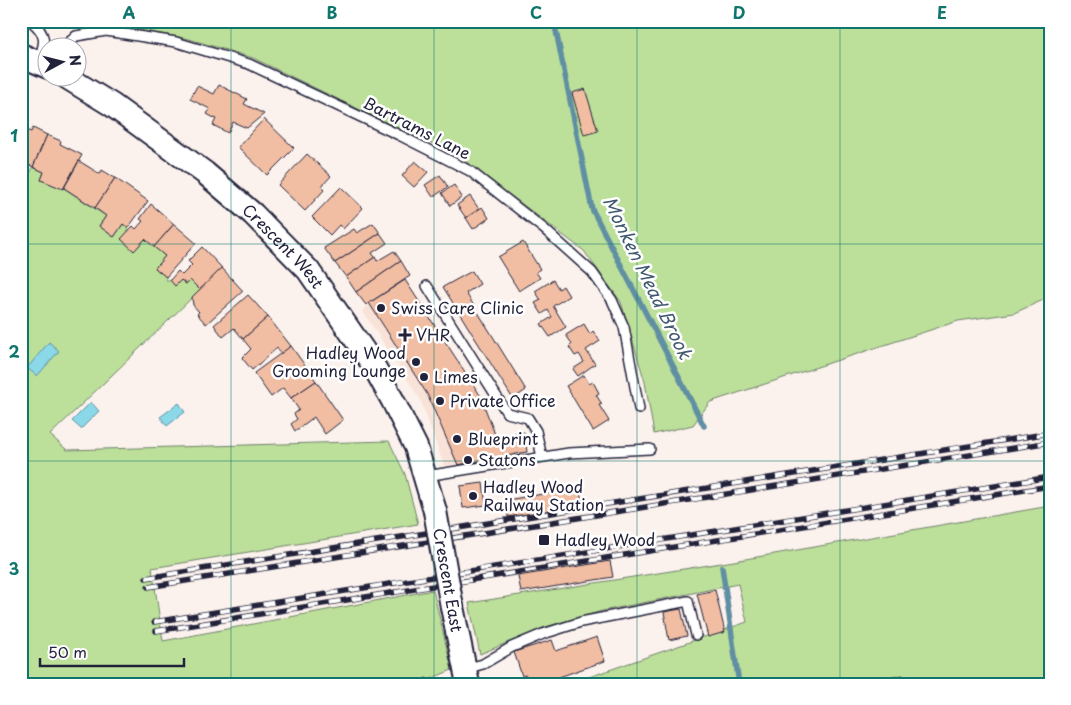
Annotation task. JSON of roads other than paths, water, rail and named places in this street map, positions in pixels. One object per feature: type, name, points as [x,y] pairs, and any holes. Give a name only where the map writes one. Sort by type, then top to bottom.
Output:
[{"type":"street","name":"Crescent West","points":[[84,88],[112,105],[205,173],[253,214],[308,270],[372,363],[410,434],[426,476]]},
{"type":"street","name":"Crescent East","points":[[426,476],[435,511],[465,679]]},
{"type":"lane","points":[[30,21],[42,32],[45,43],[36,61]]},
{"type":"lane","name":"Bartrams Lane","points":[[74,38],[106,31],[176,42],[249,64],[399,134],[470,171],[544,229],[592,272],[612,300],[624,327],[639,410]]},
{"type":"lane","points":[[427,286],[507,413],[528,418],[536,431],[542,457]]},
{"type":"lane","points":[[426,476],[569,453],[650,449]]},
{"type":"lane","points":[[465,679],[482,664],[520,644],[582,622],[688,601],[696,635]]},
{"type":"water","points":[[49,342],[59,351],[37,376],[27,368]]},
{"type":"water","points":[[91,402],[99,411],[81,429],[72,421]]},
{"type":"water","points":[[179,403],[185,412],[167,426],[160,417]]},
{"type":"waterway","name":"Monken Mead Brook","points":[[554,21],[592,209],[704,426]]},
{"type":"waterway","name":"Monken Mead Brook","points":[[722,567],[739,684]]},
{"type":"railway","points":[[146,578],[1050,433]]},
{"type":"railway","points":[[148,587],[1050,442]]},
{"type":"railway","points":[[154,622],[1050,477]]},
{"type":"railway","points":[[156,631],[1050,486]]},
{"type":"place","name":"Swiss Care Clinic","points":[[381,308]]},
{"type":"place","name":"VHR","points":[[405,335]]},
{"type":"place","name":"Hadley Wood Grooming Lounge","points":[[416,362]]},
{"type":"place","name":"Limes","points":[[424,377]]},
{"type":"place","name":"Private Office","points":[[440,401]]},
{"type":"place","name":"Blueprint","points":[[457,439]]},
{"type":"place","name":"Statons","points":[[468,460]]},
{"type":"place","name":"Hadley Wood Railway Station","points":[[473,496]]},
{"type":"place","name":"Hadley Wood","points":[[544,540]]}]
